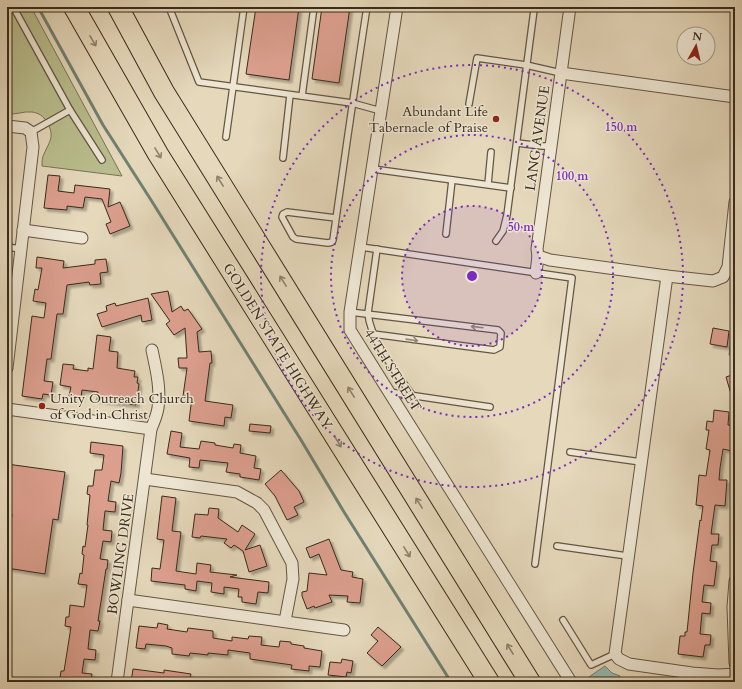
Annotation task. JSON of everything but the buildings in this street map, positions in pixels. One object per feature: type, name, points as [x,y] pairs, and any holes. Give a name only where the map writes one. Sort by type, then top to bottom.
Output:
[{"type":"highway","name":"GOLDEN STATE HIGHWAY","points":[[74,7],[158,154],[489,682]]},
{"type":"highway","points":[[118,7],[164,92],[530,682]]},
{"type":"highway","points":[[129,7],[164,92]]},
{"type":"street","name":"44TH STREET","points":[[397,7],[350,312],[350,330],[571,682]]},
{"type":"street","name":"LANG AVENUE","points":[[536,272],[538,256],[537,249],[570,7]]},
{"type":"street","points":[[560,74],[735,97]]},
{"type":"street","points":[[7,126],[25,128],[31,132],[33,147],[21,249],[10,324],[7,368]]},
{"type":"street","points":[[538,256],[550,260],[713,282],[723,277],[728,267],[735,202]]},
{"type":"street","points":[[23,230],[82,238]]},
{"type":"street","points":[[667,276],[628,556],[617,657],[629,664],[692,673],[718,675],[735,674]]},
{"type":"street","name":"BOWLING DRIVE","points":[[117,682],[151,429],[158,408],[157,371],[152,350]]},
{"type":"street","points":[[7,409],[151,429]]},
{"type":"street","points":[[145,479],[237,492],[257,503],[264,510],[292,563],[293,579],[285,621]]},
{"type":"street","points":[[735,581],[732,607],[735,663]]},
{"type":"street","points":[[128,600],[344,630]]},
{"type":"lane","points":[[169,7],[199,82],[352,103],[381,111]]},
{"type":"lane","points":[[226,137],[244,7]]},
{"type":"lane","points":[[302,96],[314,7]]},
{"type":"lane","points":[[336,218],[287,212],[283,214],[282,217],[294,238],[328,243],[332,242],[333,240],[367,7]]},
{"type":"lane","points":[[496,241],[503,231],[511,188],[534,10]]},
{"type":"lane","points":[[16,12],[70,110],[102,160]]},
{"type":"lane","points":[[469,104],[476,58],[526,65],[560,74]]},
{"type":"lane","points":[[283,158],[290,95]]},
{"type":"lane","points":[[31,132],[70,110]]},
{"type":"lane","points":[[517,143],[551,146]]},
{"type":"lane","points":[[488,184],[491,152]]},
{"type":"lane","points":[[373,169],[511,188]]},
{"type":"lane","points":[[446,234],[452,180]]},
{"type":"lane","points":[[7,247],[21,249]]},
{"type":"lane","points":[[361,247],[572,278],[535,564]]},
{"type":"lane","points":[[377,249],[368,314],[369,322],[373,334],[412,395]]},
{"type":"lane","points":[[350,312],[498,330],[502,335],[500,347],[494,350],[373,334]]},
{"type":"lane","points":[[389,392],[490,407]]},
{"type":"lane","points":[[570,452],[641,462]]},
{"type":"lane","points":[[557,546],[628,556]]},
{"type":"lane","points":[[564,620],[591,665],[617,657]]},
{"type":"green space","points":[[7,7],[31,7],[122,176],[42,166],[43,157],[51,138],[51,131],[47,122],[41,115],[34,112],[7,114]]},
{"type":"green space","points":[[735,306],[735,356],[729,355]]},
{"type":"green space","points":[[7,677],[22,678],[21,682],[7,682]]},
{"type":"water","points":[[605,666],[612,673],[620,676],[620,682],[583,682],[583,681]]},
{"type":"waterway","points":[[38,7],[103,125],[451,682]]},
{"type":"place","name":"Abundant Life Tabernacle of Praise","points":[[496,119]]},
{"type":"place","name":"Unity Outreach Church of God in Christ","points":[[42,406]]}]
